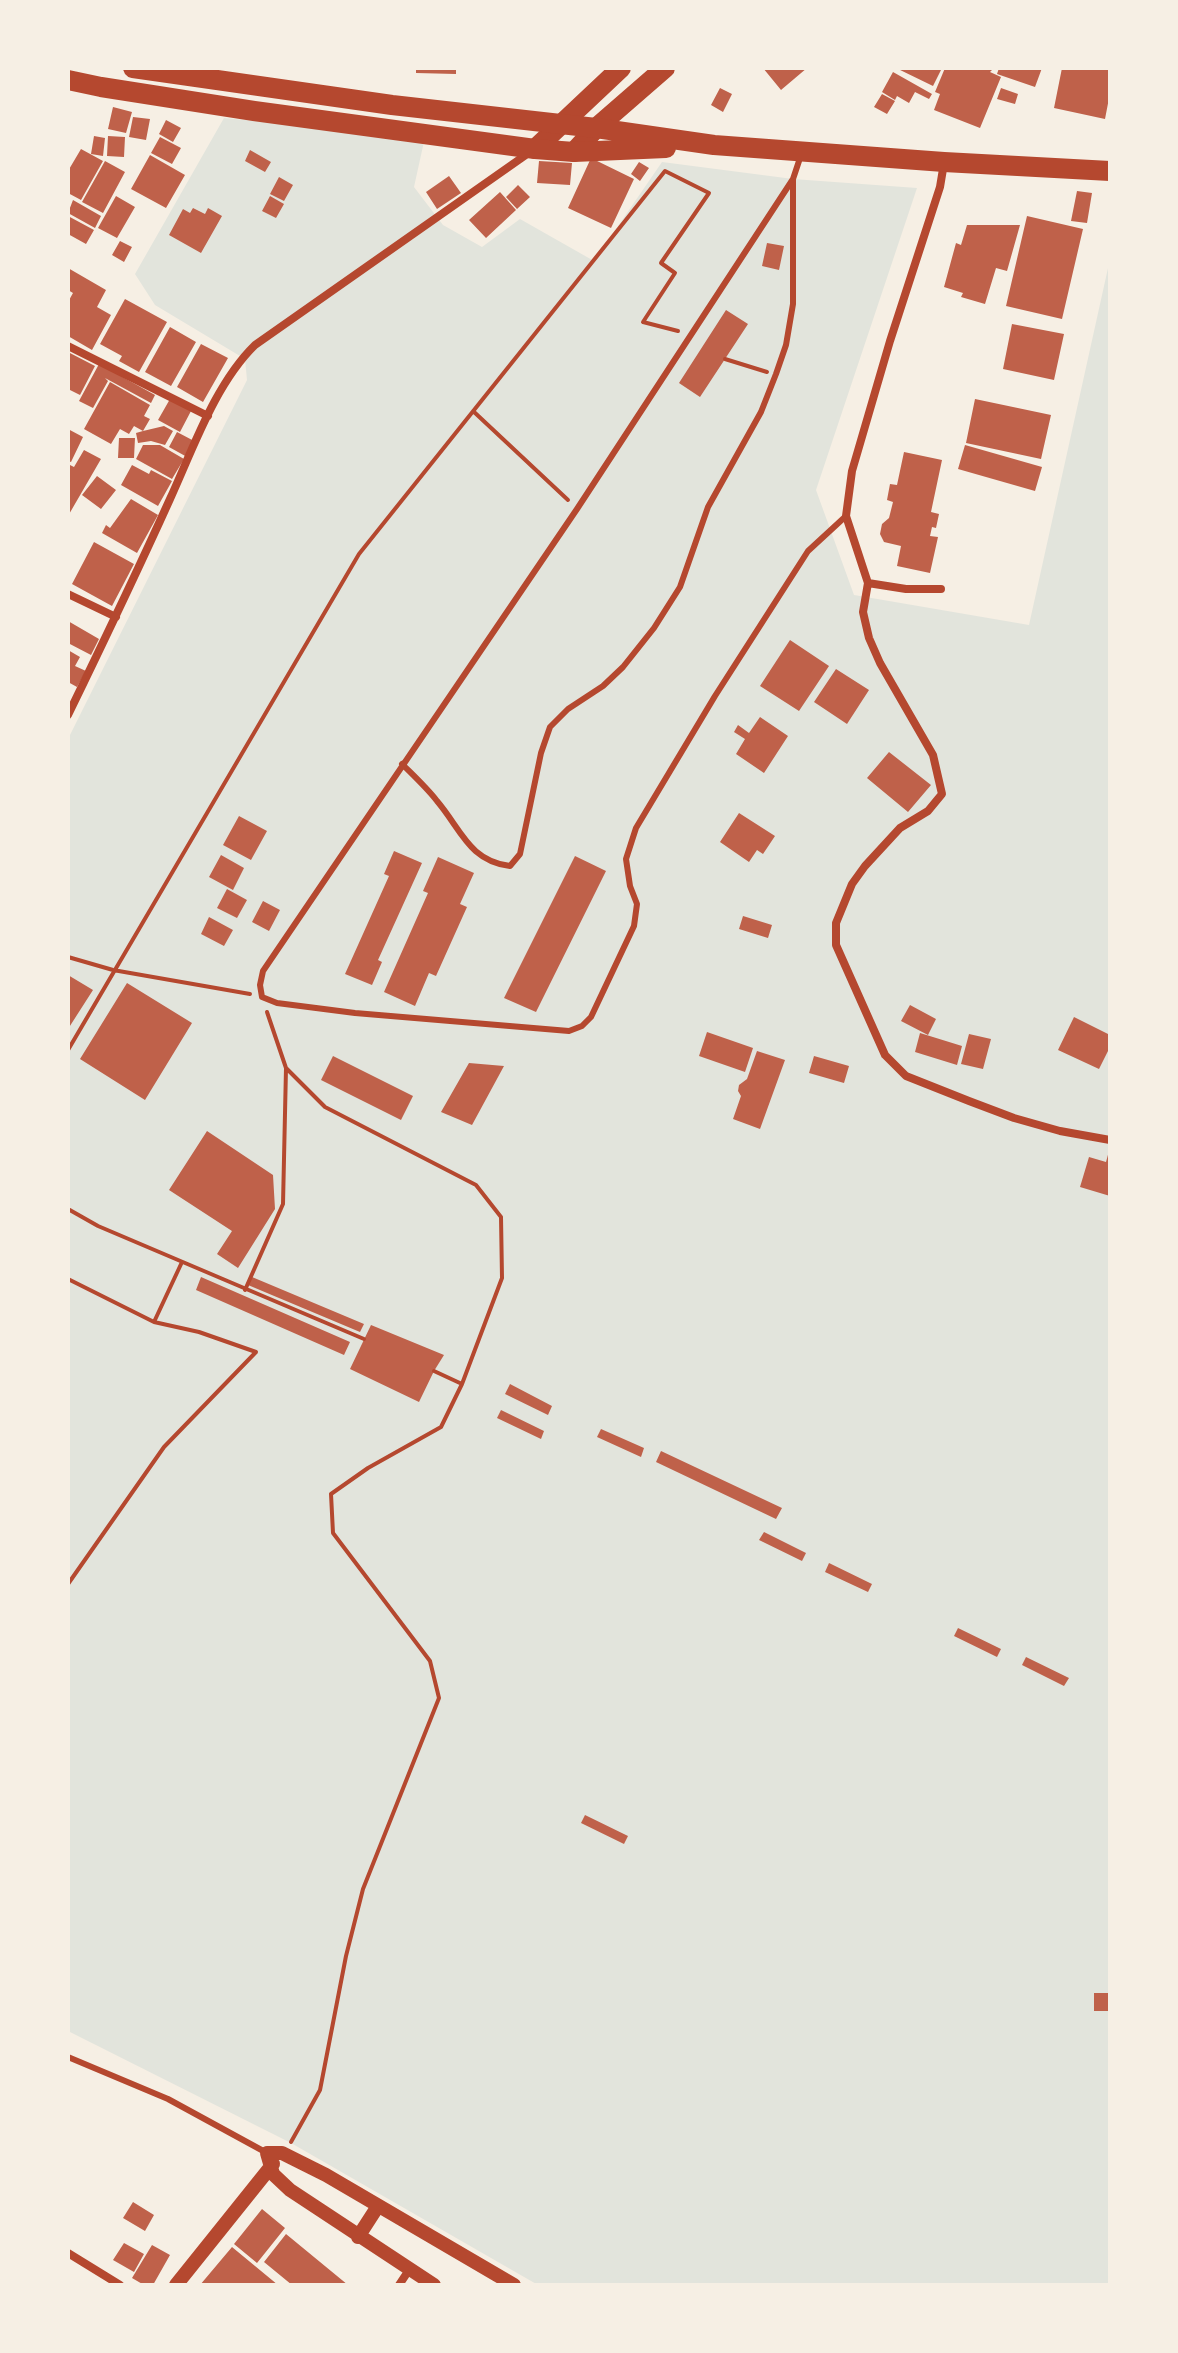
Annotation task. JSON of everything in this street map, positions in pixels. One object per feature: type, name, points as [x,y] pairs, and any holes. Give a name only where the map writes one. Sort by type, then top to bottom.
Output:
[{"type":"main road","points":[[133,68],[392,105],[714,145],[1110,171]]},
{"type":"main road","points":[[535,149],[621,68]]},
{"type":"main road","points":[[574,152],[596,128],[665,68]]},
{"type":"main road","points":[[68,80],[254,111],[535,149],[574,152],[714,145]]},
{"type":"street","points":[[68,715],[208,416],[237,365],[255,345],[535,149]]},
{"type":"street","points":[[944,162],[940,187],[852,471],[846,516],[868,583],[863,612],[869,638],[933,755],[942,794],[928,811],[900,828],[852,884],[836,923],[836,945],[885,1055],[906,1076],[1014,1118],[1110,1140]]},
{"type":"street","points":[[68,346],[208,416]]},
{"type":"street","points":[[868,583],[891,588],[941,589]]},
{"type":"street","points":[[68,594],[116,617]]},
{"type":"street","points":[[176,2285],[270,2168],[280,2150],[514,2285]]},
{"type":"street","points":[[270,2168],[276,2179],[290,2190],[434,2285]]},
{"type":"street","points":[[358,2237],[378,2206]]},
{"type":"street","points":[[68,2253],[120,2285]]},
{"type":"street","points":[[399,2285],[409,2270]]},
{"type":"lane","points":[[802,152],[793,179],[577,509],[263,971],[260,985],[262,997],[277,1003],[370,1014],[569,1031],[582,1026],[598,1004],[634,926],[637,904],[630,886],[626,859],[636,828],[715,696],[808,551],[846,516]]},
{"type":"lane","points":[[402,764],[437,801],[475,852],[494,864],[510,866],[520,854],[541,753],[550,727],[568,709],[603,686],[623,667],[654,628],[680,587],[708,507],[761,412],[786,345],[793,304],[793,179]]},
{"type":"lane","points":[[68,2057],[280,2150]]},
{"type":"path","points":[[68,1050],[359,554],[665,171],[709,193],[661,263],[675,273],[643,322],[678,331]]},
{"type":"path","points":[[725,359],[776,374]]},
{"type":"path","points":[[473,411],[577,509]]},
{"type":"path","points":[[68,957],[113,970],[262,997],[286,1068],[283,1204],[245,1290]]},
{"type":"path","points":[[280,2150],[320,2090],[346,1956],[363,1889],[439,1698],[430,1661],[333,1533],[331,1494],[368,1468],[441,1427],[462,1384],[502,1278],[501,1217],[476,1185],[325,1107],[286,1068]]},
{"type":"path","points":[[68,1209],[98,1226],[364,1339]]},
{"type":"path","points":[[154,1322],[182,1262]]},
{"type":"path","points":[[68,1279],[154,1322],[199,1332],[256,1352],[164,1447],[68,1584]]},
{"type":"path","points":[[434,1371],[462,1384]]},
{"type":"shaded area","points":[[224,118],[425,137],[414,187],[443,225],[482,247],[520,219],[594,261],[662,162],[793,179],[917,188],[816,490],[854,595],[1029,625],[1110,259],[1110,2285],[538,2285],[291,2143],[68,2031],[68,739],[247,380],[245,359],[155,305],[135,274]]},
{"type":"building","points":[[416,68],[456,68],[456,74],[416,73]]},
{"type":"building","points":[[763,68],[807,68],[781,90]]},
{"type":"building","points":[[896,68],[942,68],[933,86]]},
{"type":"building","points":[[945,68],[994,68],[990,72],[1001,77],[980,128],[934,110],[940,94],[935,92]]},
{"type":"building","points":[[999,68],[1042,68],[1035,87],[997,74]]},
{"type":"building","points":[[1062,68],[1110,68],[1110,93],[1105,119],[1054,108]]},
{"type":"building","points":[[893,72],[932,94],[929,99],[915,92],[909,103],[897,96],[895,100],[882,92]]},
{"type":"building","points":[[720,88],[732,94],[723,112],[711,105]]},
{"type":"building","points":[[1001,88],[1018,94],[1015,104],[997,99]]},
{"type":"building","points":[[882,94],[895,101],[887,114],[874,107]]},
{"type":"building","points":[[113,107],[132,112],[126,133],[108,129]]},
{"type":"building","points":[[133,117],[150,119],[146,140],[129,137]]},
{"type":"building","points":[[166,120],[181,128],[173,142],[159,134]]},
{"type":"building","points":[[94,136],[105,138],[103,156],[91,154]]},
{"type":"building","points":[[108,136],[125,137],[124,157],[107,156]]},
{"type":"building","points":[[160,137],[181,148],[172,164],[151,153]]},
{"type":"building","points":[[81,149],[103,161],[81,200],[68,193],[68,171]]},
{"type":"building","points":[[250,150],[271,162],[265,172],[245,161]]},
{"type":"building","points":[[150,155],[185,175],[166,208],[131,189]]},
{"type":"building","points":[[591,158],[634,179],[611,228],[568,208]]},
{"type":"building","points":[[105,161],[125,172],[103,213],[82,202]]},
{"type":"building","points":[[539,161],[572,163],[570,185],[537,183]]},
{"type":"building","points":[[639,162],[649,168],[640,181],[631,174]]},
{"type":"building","points":[[449,176],[461,193],[437,209],[426,192]]},
{"type":"building","points":[[279,177],[293,185],[284,201],[270,194]]},
{"type":"building","points":[[518,185],[530,197],[517,209],[506,197]]},
{"type":"building","points":[[1077,191],[1092,193],[1087,223],[1071,221]]},
{"type":"building","points":[[500,192],[516,210],[486,238],[469,220]]},
{"type":"building","points":[[116,196],[135,207],[117,238],[98,228]]},
{"type":"building","points":[[270,196],[284,204],[276,218],[262,211]]},
{"type":"building","points":[[73,200],[101,216],[95,228],[68,213]]},
{"type":"building","points":[[193,208],[205,214],[208,208],[222,216],[201,253],[169,235],[183,209],[190,213]]},
{"type":"building","points":[[68,216],[94,230],[86,244],[68,234]]},
{"type":"building","points":[[1027,216],[1083,229],[1062,319],[1006,306]]},
{"type":"building","points":[[967,225],[1020,225],[1007,271],[996,268],[985,304],[961,297],[963,293],[944,287],[956,243],[961,245]]},
{"type":"building","points":[[120,241],[132,247],[124,262],[112,255]]},
{"type":"building","points":[[767,243],[784,246],[779,270],[762,266]]},
{"type":"building","points":[[68,268],[106,290],[97,307],[111,315],[92,350],[68,336],[68,302],[73,293],[68,290]]},
{"type":"building","points":[[125,299],[167,322],[139,372],[119,361],[122,356],[100,344]]},
{"type":"building","points":[[726,310],[748,324],[700,397],[679,383]]},
{"type":"building","points":[[1012,324],[1064,334],[1054,380],[1003,369]]},
{"type":"building","points":[[170,327],[196,342],[171,386],[145,372]]},
{"type":"building","points":[[201,344],[228,358],[203,402],[177,387]]},
{"type":"building","points":[[68,352],[95,366],[80,395],[68,389]]},
{"type":"building","points":[[99,364],[155,395],[151,403],[105,378],[108,381],[93,408],[79,401]]},
{"type":"building","points":[[110,382],[150,405],[144,416],[150,419],[143,431],[134,426],[129,434],[120,429],[111,444],[84,429]]},
{"type":"building","points":[[170,399],[191,411],[180,432],[158,420]]},
{"type":"building","points":[[975,399],[1051,415],[1041,459],[966,443]]},
{"type":"building","points":[[164,426],[173,431],[165,445],[151,441],[138,443],[136,433]]},
{"type":"building","points":[[68,429],[83,437],[71,462],[68,461]]},
{"type":"building","points":[[177,432],[196,442],[187,457],[169,447]]},
{"type":"building","points":[[119,438],[135,438],[134,458],[118,458]]},
{"type":"building","points":[[143,445],[160,445],[184,459],[172,479],[136,459]]},
{"type":"building","points":[[965,445],[1042,467],[1035,491],[958,469]]},
{"type":"building","points":[[84,450],[101,459],[68,516],[68,464],[74,467]]},
{"type":"building","points":[[904,452],[942,460],[931,512],[939,514],[936,528],[932,527],[930,536],[938,537],[930,573],[897,566],[901,546],[884,542],[880,534],[893,502],[887,500],[890,484],[897,485]]},
{"type":"building","points":[[132,465],[149,474],[151,470],[172,481],[158,506],[121,485]]},
{"type":"building","points":[[97,476],[116,490],[101,509],[82,495]]},
{"type":"building","points":[[131,499],[158,515],[137,553],[102,533],[106,525],[110,528]]},
{"type":"building","points":[[94,542],[134,564],[112,606],[72,584]]},
{"type":"building","points":[[68,621],[99,639],[91,655],[68,643]]},
{"type":"building","points":[[790,640],[829,666],[799,711],[760,686]]},
{"type":"building","points":[[68,650],[80,657],[75,666],[86,671],[77,687],[68,682]]},
{"type":"building","points":[[836,669],[869,690],[847,724],[814,702]]},
{"type":"building","points":[[760,717],[788,736],[764,773],[736,754],[745,739],[734,732],[738,725],[749,733]]},
{"type":"building","points":[[889,752],[931,785],[908,812],[867,778]]},
{"type":"building","points":[[739,813],[775,836],[763,854],[757,850],[749,862],[720,842]]},
{"type":"building","points":[[239,816],[267,831],[251,860],[223,845]]},
{"type":"building","points":[[394,851],[422,863],[378,960],[382,962],[372,985],[345,974],[389,876],[384,874]]},
{"type":"building","points":[[221,855],[244,868],[233,890],[209,877]]},
{"type":"building","points":[[575,856],[606,871],[536,1012],[504,998]]},
{"type":"building","points":[[438,857],[474,873],[460,904],[467,907],[436,976],[429,973],[415,1006],[384,992],[428,893],[423,891]]},
{"type":"building","points":[[227,889],[247,900],[237,918],[217,908]]},
{"type":"building","points":[[263,901],[280,910],[269,931],[252,922]]},
{"type":"building","points":[[743,916],[772,925],[768,938],[739,929]]},
{"type":"building","points":[[209,917],[233,930],[224,946],[201,934]]},
{"type":"building","points":[[68,975],[93,990],[68,1029]]},
{"type":"building","points":[[127,983],[192,1023],[145,1100],[80,1059]]},
{"type":"building","points":[[910,1005],[936,1019],[928,1035],[901,1021]]},
{"type":"building","points":[[1074,1017],[1110,1035],[1110,1047],[1099,1069],[1058,1050]]},
{"type":"building","points":[[707,1032],[753,1048],[745,1072],[699,1056]]},
{"type":"building","points":[[920,1033],[962,1046],[957,1065],[915,1052]]},
{"type":"building","points":[[969,1034],[991,1039],[983,1069],[961,1064]]},
{"type":"building","points":[[757,1051],[785,1060],[760,1129],[733,1119],[741,1096],[739,1085],[747,1079]]},
{"type":"building","points":[[333,1056],[413,1096],[401,1120],[321,1080]]},
{"type":"building","points":[[814,1056],[849,1066],[844,1083],[809,1073]]},
{"type":"building","points":[[469,1063],[504,1066],[472,1125],[441,1112]]},
{"type":"building","points":[[207,1131],[273,1175],[275,1209],[238,1268],[217,1254],[232,1231],[169,1190]]},
{"type":"building","points":[[1109,1151],[1110,1196],[1080,1187],[1089,1157],[1106,1162]]},
{"type":"building","points":[[201,1277],[350,1342],[344,1355],[196,1290]]},
{"type":"building","points":[[252,1277],[364,1324],[360,1332],[248,1285]]},
{"type":"building","points":[[371,1325],[444,1355],[419,1402],[350,1369]]},
{"type":"building","points":[[510,1384],[552,1406],[548,1415],[505,1394]]},
{"type":"building","points":[[501,1410],[544,1431],[541,1439],[497,1418]]},
{"type":"building","points":[[601,1429],[644,1448],[641,1457],[597,1437]]},
{"type":"building","points":[[661,1451],[782,1508],[776,1519],[656,1462]]},
{"type":"building","points":[[764,1532],[806,1553],[802,1561],[759,1540]]},
{"type":"building","points":[[829,1563],[872,1584],[868,1592],[825,1572]]},
{"type":"building","points":[[958,1628],[1001,1649],[997,1657],[954,1636]]},
{"type":"building","points":[[1026,1657],[1069,1678],[1064,1686],[1022,1665]]},
{"type":"building","points":[[585,1815],[628,1836],[624,1844],[581,1823]]},
{"type":"building","points":[[1094,1993],[1110,1993],[1110,2011],[1094,2011]]},
{"type":"building","points":[[133,2202],[154,2215],[145,2231],[123,2218]]},
{"type":"building","points":[[262,2209],[285,2228],[257,2263],[234,2244]]},
{"type":"building","points":[[286,2234],[348,2285],[292,2285],[264,2262]]},
{"type":"building","points":[[124,2243],[144,2254],[134,2272],[113,2260]]},
{"type":"building","points":[[152,2245],[170,2255],[153,2285],[144,2285],[132,2278]]},
{"type":"building","points":[[232,2247],[278,2285],[200,2285]]}]
